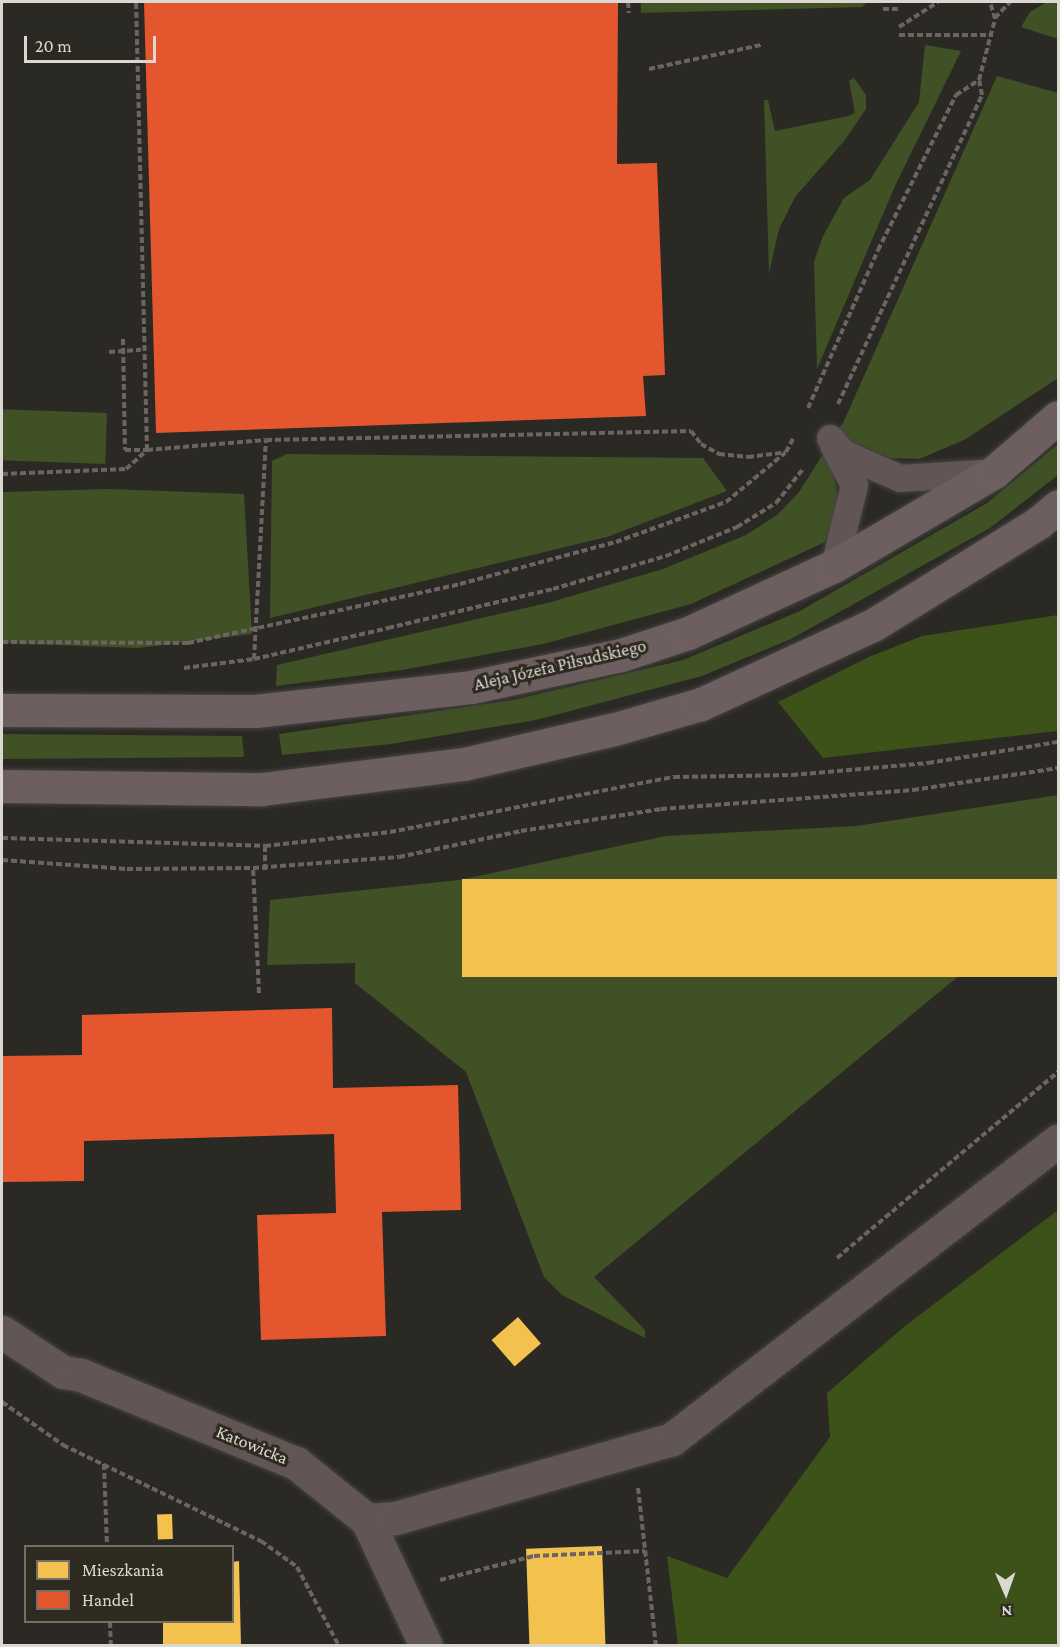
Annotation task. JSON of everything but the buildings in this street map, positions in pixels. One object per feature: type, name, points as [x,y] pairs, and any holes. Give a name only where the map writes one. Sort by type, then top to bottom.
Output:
[{"type":"main road","name":"Aleja Józefa Piłsudskiego","points":[[2,710],[255,711],[471,687],[621,655],[688,633],[834,566],[994,472],[1059,417]]},
{"type":"main road","points":[[2,786],[262,789],[464,764],[615,729],[701,704],[873,625],[1038,523],[1059,506]]},
{"type":"street","points":[[367,1520],[395,1518],[672,1439],[1059,1141]]},
{"type":"street","name":"Katowicka","points":[[2,1332],[63,1372],[81,1375],[296,1463],[367,1520],[426,1646]]},
{"type":"lane","points":[[834,566],[855,485],[830,438],[843,453],[900,478],[994,472]]},
{"type":"path","points":[[2,474],[126,469],[147,450],[136,2]]},
{"type":"path","points":[[628,2],[629,13]]},
{"type":"path","points":[[899,27],[938,2]]},
{"type":"path","points":[[834,412],[981,95],[979,80],[993,35],[994,19],[990,2]]},
{"type":"path","points":[[994,19],[1010,2]]},
{"type":"path","points":[[883,9],[900,9]]},
{"type":"path","points":[[899,35],[993,35]]},
{"type":"path","points":[[650,69],[761,45]]},
{"type":"path","points":[[803,418],[878,250],[956,94],[979,80]]},
{"type":"path","points":[[123,339],[125,450],[266,440],[691,431],[700,444],[719,454],[748,458],[786,452]]},
{"type":"path","points":[[109,352],[145,350]]},
{"type":"path","points":[[2,642],[178,644],[460,584],[616,542],[726,502],[786,452],[795,437]]},
{"type":"path","points":[[266,440],[259,628],[254,659],[553,589],[666,556],[737,527],[776,503],[805,466]]},
{"type":"path","points":[[2,838],[265,846],[390,832],[674,777],[792,776],[917,764],[1059,742]]},
{"type":"path","points":[[2,860],[127,869],[253,868],[265,870],[399,857],[521,831],[661,809],[913,790],[1059,768]]},
{"type":"path","points":[[265,846],[265,870]]},
{"type":"path","points":[[253,868],[259,993]]},
{"type":"path","points":[[2,1402],[63,1445],[261,1541],[297,1567],[339,1646]]},
{"type":"path","points":[[104,1464],[107,1545]]},
{"type":"path","points":[[430,1583],[534,1556],[645,1551]]},
{"type":"path","points":[[110,1623],[111,1646]]},
{"type":"green space","points":[[641,2],[867,2],[862,7],[641,13]]},
{"type":"green space","points":[[1047,2],[1058,2],[1058,39],[1021,27],[1030,12]]},
{"type":"green space","points":[[925,45],[961,51],[895,186],[817,369],[814,262],[823,236],[844,198],[870,180],[919,102]]},
{"type":"green space","points":[[997,76],[1058,93],[1058,378],[964,440],[919,459],[890,458],[864,447],[835,481],[838,500],[836,522],[825,542],[691,604],[543,644],[402,670],[276,686],[277,665],[551,602],[663,569],[746,535],[777,515],[799,492],[844,421]]},
{"type":"green space","points":[[854,78],[866,95],[866,109],[845,140],[795,197],[779,229],[769,273],[764,100],[768,100],[775,131],[848,116],[855,113],[849,81]]},
{"type":"green space","points":[[2,409],[107,413],[105,464],[2,460]]},
{"type":"green space","points":[[1058,444],[1058,475],[990,528],[791,639],[702,676],[536,720],[391,744],[282,755],[279,734],[513,700],[683,660],[800,611],[987,503]]},
{"type":"green space","points":[[287,454],[703,458],[727,491],[607,537],[270,618],[272,461]]},
{"type":"green space","points":[[109,489],[244,494],[252,634],[138,648],[2,643],[2,492]]},
{"type":"green space","points":[[1058,615],[1058,731],[823,758],[778,702],[869,657],[922,636]]},
{"type":"green space","points":[[2,734],[242,736],[244,757],[2,759]]},
{"type":"green space","points":[[1058,795],[1058,894],[594,1277],[645,1330],[645,1338],[562,1295],[544,1277],[466,1072],[355,983],[355,963],[267,965],[270,900],[459,880],[666,836],[856,826]]},
{"type":"green space","points":[[1058,1210],[1058,1645],[678,1645],[667,1556],[727,1578],[830,1437],[827,1393],[905,1326]]}]
